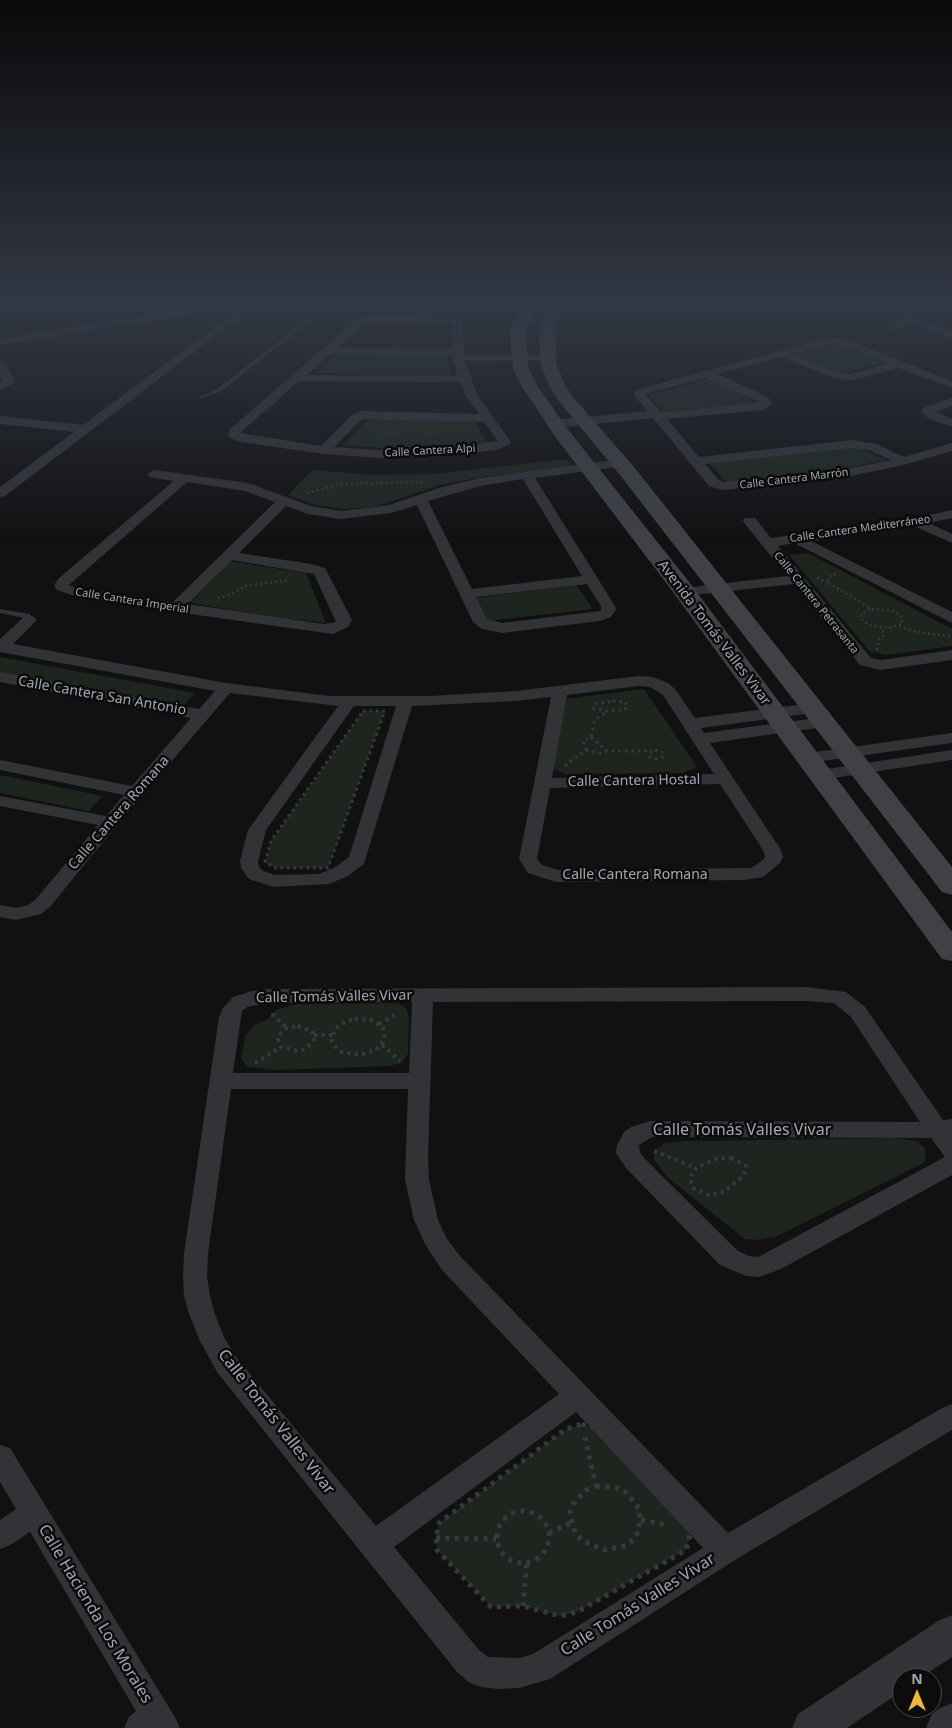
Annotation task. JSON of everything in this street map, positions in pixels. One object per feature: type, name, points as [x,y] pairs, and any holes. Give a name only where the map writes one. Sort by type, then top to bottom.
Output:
[{"type":"main road","name":"Avenida Tomás Valles Vivar","points":[[528,383],[558,427],[580,472],[681,588],[952,952]]},
{"type":"main road","points":[[556,383],[586,424],[624,467],[952,886]]},
{"type":"street","points":[[0,493],[147,383]]},
{"type":"street","name":"Calle Cantera Alpi","points":[[293,383],[234,432],[234,435],[241,438],[354,453],[407,454],[502,445],[505,442],[504,440],[472,396],[466,383]]},
{"type":"street","name":"Calle Cantera Marrón","points":[[674,383],[640,392],[640,396],[662,417],[714,483],[726,486],[837,475],[904,461],[952,446]]},
{"type":"street","points":[[558,427],[760,407],[766,404],[764,400],[725,383]]},
{"type":"street","points":[[952,402],[927,412],[952,423]]},
{"type":"street","points":[[324,450],[358,416],[362,415],[487,418]]},
{"type":"street","points":[[0,420],[85,429]]},
{"type":"street","points":[[695,461],[857,444],[872,447],[904,461]]},
{"type":"street","points":[[154,474],[248,487],[308,510],[341,515],[391,509],[461,486],[505,479],[624,467]]},
{"type":"street","name":"Calle Cantera Imperial","points":[[186,478],[61,585],[66,590],[75,592],[324,629],[340,627],[343,624],[344,620],[320,571],[227,555]]},
{"type":"street","points":[[421,499],[480,622],[490,628],[606,614],[609,610],[608,606],[529,478]]},
{"type":"street","points":[[176,608],[284,500]]},
{"type":"street","name":"Calle Cantera Mediterráneo","points":[[768,542],[916,522],[952,514]]},
{"type":"street","name":"Calle Cantera Petrasanta","points":[[750,521],[866,662],[881,665],[952,655]]},
{"type":"street","points":[[916,522],[952,539]]},
{"type":"street","name":"Calle Cantera Petrasanta","points":[[796,538],[952,618]]},
{"type":"street","points":[[681,588],[793,575]]},
{"type":"street","points":[[467,594],[591,578]]},
{"type":"street","name":"Calle Cantera Romana","points":[[0,646],[29,620]]},
{"type":"street","name":"Calle Cantera Romana","points":[[0,646],[226,688],[349,702],[405,702],[516,696],[639,681],[652,682],[667,688],[772,850],[774,857],[771,862],[756,873],[568,876],[535,869],[528,859],[560,691]]},
{"type":"street","name":"Calle Cantera San Antonio","points":[[0,677],[204,715]]},
{"type":"street","name":"Calle Cantera Romana","points":[[0,912],[16,914],[34,910],[43,903],[226,688]]},
{"type":"street","points":[[349,702],[257,830],[249,861],[250,868],[256,875],[274,881],[322,880],[341,872],[357,860],[405,702]]},
{"type":"street","points":[[690,724],[745,717],[780,720],[818,715]]},
{"type":"street","points":[[745,717],[755,732]]},
{"type":"street","points":[[700,739],[755,732],[780,720]]},
{"type":"street","points":[[814,766],[855,760],[935,740],[952,738]]},
{"type":"street","points":[[935,740],[951,757]]},
{"type":"street","points":[[855,760],[951,757]]},
{"type":"street","points":[[0,765],[136,792]]},
{"type":"street","name":"Calle Cantera Hostal","points":[[542,783],[726,779]]},
{"type":"street","points":[[0,801],[110,822]]},
{"type":"street","name":"Calle Tomás Valles Vivar","points":[[952,1151],[945,1128],[858,1012],[839,997],[807,994],[270,996],[240,1002],[233,1008],[230,1017],[196,1252],[197,1296],[213,1341],[226,1364],[468,1661],[482,1672],[497,1674],[519,1673],[539,1668],[725,1550],[952,1416]]},
{"type":"street","name":"Calle Tomás Valles Vivar","points":[[423,996],[416,1157],[417,1180],[426,1220],[438,1244],[451,1263],[725,1550]]},
{"type":"street","points":[[221,1081],[420,1081]]},
{"type":"street","name":"Calle Tomás Valles Vivar","points":[[945,1128],[651,1129],[639,1132],[632,1138],[628,1145],[628,1153],[634,1162],[729,1258],[746,1266],[759,1267],[772,1262],[952,1164]]},
{"type":"street","points":[[374,1545],[577,1396]]},
{"type":"street","name":"Calle Hacienda Los Morales","points":[[0,1458],[34,1513],[153,1724]]},
{"type":"street","name":"Calle Hacienda Los Morales","points":[[0,1536],[34,1513]]},
{"type":"street","points":[[812,1728],[952,1634]]},
{"type":"street","points":[[946,1728],[952,1723]]},
{"type":"lane","points":[[202,398],[216,393],[229,383]]},
{"type":"lane","points":[[0,611],[27,616],[29,620]]},
{"type":"path","points":[[416,438],[428,436],[435,433],[434,431]]},
{"type":"path","points":[[390,434],[410,438]]},
{"type":"path","points":[[300,495],[340,484],[425,482]]},
{"type":"path","points":[[837,574],[828,577],[828,583],[872,609]]},
{"type":"path","points":[[212,598],[232,594],[245,586],[257,583],[273,583],[297,577]]},
{"type":"path","points":[[898,626],[903,620],[898,614],[886,609],[872,609],[863,613],[861,619],[869,625],[882,628],[898,626],[913,631],[952,637]]},
{"type":"path","points":[[876,653],[879,640],[884,635],[882,628]]},
{"type":"path","points":[[870,652],[882,654]]},
{"type":"path","points":[[586,750],[583,741],[591,736],[595,720],[607,710],[624,710],[628,706],[625,702],[613,701],[595,704],[593,708],[607,710]]},
{"type":"path","points":[[363,711],[385,711],[328,868],[275,868],[265,862],[271,841],[363,711]]},
{"type":"path","points":[[591,736],[607,751]]},
{"type":"path","points":[[558,770],[586,750],[599,753],[607,751],[650,751],[660,751],[664,756],[654,759],[649,755],[650,751]]},
{"type":"path","points":[[268,1019],[276,1010]]},
{"type":"path","points":[[378,1024],[399,1012]]},
{"type":"path","points":[[272,1014],[287,1028]]},
{"type":"path","points":[[355,1019],[364,1019],[378,1024],[386,1034],[382,1045],[368,1054],[350,1054],[336,1047],[332,1042],[332,1035],[340,1025],[355,1019]]},
{"type":"path","points":[[314,1035],[312,1043],[303,1050],[291,1051],[281,1047],[278,1039],[279,1035],[287,1028],[304,1027],[314,1035],[332,1035]]},
{"type":"path","points":[[382,1045],[404,1061],[396,1065]]},
{"type":"path","points":[[257,1068],[248,1067],[281,1047]]},
{"type":"path","points":[[654,1151],[660,1147]]},
{"type":"path","points":[[654,1151],[654,1160]]},
{"type":"path","points":[[654,1151],[696,1168],[714,1159],[731,1158],[746,1166],[743,1176],[724,1192],[708,1195],[693,1188],[690,1178],[696,1168]]},
{"type":"path","points":[[582,1424],[596,1486]]},
{"type":"path","points":[[582,1424],[597,1429],[685,1514],[692,1529],[686,1550],[577,1612],[560,1616],[523,1606],[490,1607],[437,1550],[436,1538],[439,1523],[566,1429],[582,1424]]},
{"type":"path","points":[[596,1486],[617,1488],[627,1493],[640,1510],[642,1520],[634,1539],[626,1546],[604,1550],[583,1542],[575,1533],[571,1523],[570,1513],[578,1496],[596,1486]]},
{"type":"path","points":[[524,1512],[541,1519],[546,1525],[550,1541],[542,1555],[527,1562],[510,1558],[498,1546],[496,1539],[497,1530],[507,1516],[524,1512]]},
{"type":"path","points":[[549,1534],[571,1523]]},
{"type":"path","points":[[436,1538],[496,1539]]},
{"type":"path","points":[[523,1606],[527,1562]]},
{"type":"shaded area","points":[[693,383],[716,383],[754,399],[749,404],[664,412],[647,395]]},
{"type":"shaded area","points":[[370,418],[473,420],[487,442],[434,447],[383,448],[343,445]]},
{"type":"shaded area","points":[[858,447],[886,460],[833,471],[727,483],[708,462]]},
{"type":"shaded area","points":[[567,459],[573,467],[482,477],[440,485],[373,507],[343,509],[314,505],[288,495],[312,470],[373,475],[432,474]]},
{"type":"shaded area","points":[[808,553],[952,629],[952,646],[887,655],[870,652],[789,555]]},
{"type":"shaded area","points":[[230,561],[306,573],[326,623],[191,603]]},
{"type":"shaded area","points":[[576,585],[593,609],[487,621],[474,598]]},
{"type":"shaded area","points":[[0,657],[195,693],[182,707],[0,673]]},
{"type":"shaded area","points":[[644,689],[697,767],[683,773],[565,774],[551,767],[565,699]]},
{"type":"shaded area","points":[[363,711],[385,711],[328,868],[275,868],[265,862],[271,841]]},
{"type":"shaded area","points":[[0,775],[103,796],[89,811],[0,793]]},
{"type":"shaded area","points":[[398,1003],[406,1008],[409,1018],[408,1054],[402,1063],[389,1066],[274,1070],[248,1067],[241,1059],[245,1037],[253,1026],[268,1019],[276,1010],[296,1004]]},
{"type":"shaded area","points":[[895,1138],[917,1141],[925,1148],[925,1162],[775,1237],[758,1240],[745,1239],[668,1178],[654,1160],[654,1151],[665,1143],[686,1141]]},
{"type":"shaded area","points":[[582,1424],[597,1429],[692,1529],[686,1550],[577,1612],[560,1616],[523,1606],[491,1607],[437,1550],[436,1538],[439,1523],[566,1429]]}]
